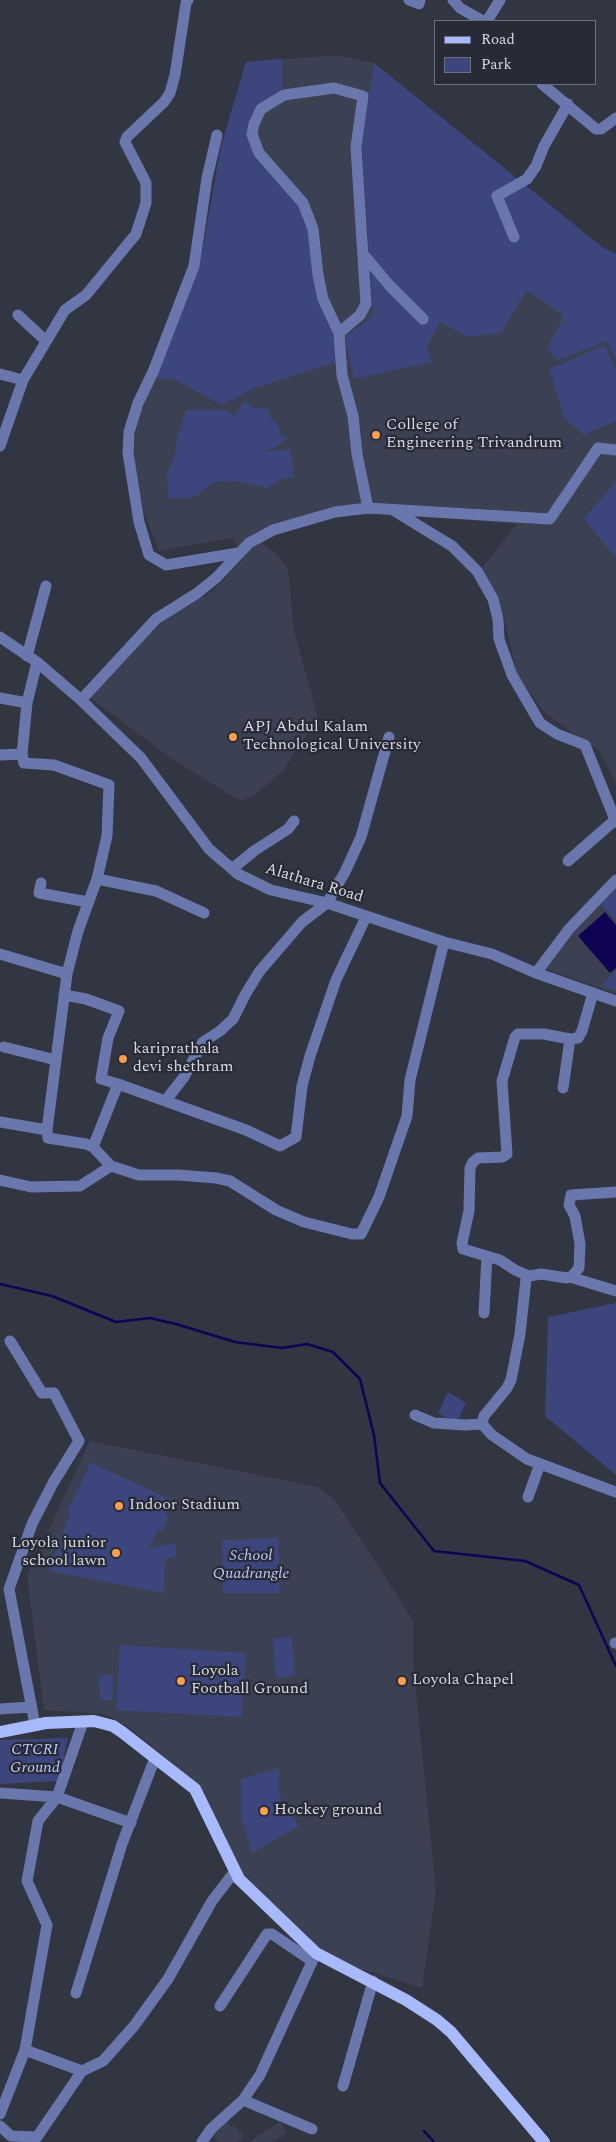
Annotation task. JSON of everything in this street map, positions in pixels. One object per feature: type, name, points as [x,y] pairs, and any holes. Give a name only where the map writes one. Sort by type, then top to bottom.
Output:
[{"type":"main road","points":[[0,1732],[46,1723],[94,1721],[113,1726],[195,1789],[239,1879],[314,1957],[373,1981],[437,2020],[451,2032],[544,2142]]},
{"type":"street","points":[[0,446],[23,380],[65,310],[86,295],[136,234],[146,203],[146,183],[125,142],[164,102],[170,93],[188,0]]},
{"type":"street","points":[[409,0],[419,4],[420,0]]},
{"type":"street","points":[[454,0],[460,8],[480,20]]},
{"type":"street","points":[[489,20],[500,0]]},
{"type":"street","points":[[543,85],[598,129],[616,118]]},
{"type":"street","points":[[339,333],[360,315],[366,304],[356,147],[364,96],[334,88],[284,95],[262,109],[254,124],[252,134],[259,153],[303,203],[313,229],[318,275],[323,299],[339,333],[342,374],[353,416],[357,454],[368,508]]},
{"type":"street","points":[[514,238],[497,196],[527,179],[536,166],[544,146],[568,104]]},
{"type":"street","points":[[217,134],[194,266],[153,372],[138,403],[129,432],[128,453],[139,522],[149,555],[166,565],[238,553]]},
{"type":"street","points":[[363,254],[390,286],[423,319]]},
{"type":"street","points":[[18,315],[46,341]]},
{"type":"street","points":[[0,374],[23,380]]},
{"type":"street","points":[[81,700],[156,619],[209,583],[249,543],[273,530],[335,512],[368,508],[507,518],[550,519],[598,448],[616,450]]},
{"type":"street","points":[[392,509],[452,546],[478,571],[493,599],[498,619],[499,639],[512,676],[540,723],[557,734],[585,745],[616,821],[568,861]]},
{"type":"street","points":[[46,586],[32,659],[22,754],[24,763],[54,765],[109,785],[107,836],[97,879],[78,931],[67,974],[47,1130],[48,1138],[86,1144],[93,1147],[111,1166],[139,1175],[178,1175],[230,1181],[276,1210],[304,1222],[352,1234],[361,1234],[379,1197],[407,1116],[410,1080],[444,942]]},
{"type":"street","name":"Alathara Road","points":[[0,637],[32,659],[81,700],[141,758],[209,848],[238,874],[271,890],[327,903],[444,942],[492,954],[616,1001]]},
{"type":"street","points":[[0,698],[27,703]]},
{"type":"street","points":[[166,1100],[184,1077],[203,1042],[220,1031],[233,1019],[245,994],[259,972],[302,922],[327,903],[345,872],[361,837],[389,737]]},
{"type":"street","points":[[0,755],[22,754]]},
{"type":"street","points":[[232,868],[288,829],[294,821]]},
{"type":"street","points":[[97,879],[156,891],[204,912]]},
{"type":"street","points":[[536,972],[569,929],[616,880]]},
{"type":"street","points":[[41,883],[39,893],[88,902]]},
{"type":"street","points":[[64,996],[86,999],[119,1011],[108,1038],[101,1079],[166,1100],[246,1130],[280,1146],[296,1137],[302,1086],[310,1056],[336,980],[366,917]]},
{"type":"street","points":[[0,954],[67,974]]},
{"type":"street","points":[[593,993],[582,1031],[578,1038],[570,1039],[544,1034],[518,1034],[513,1040],[502,1081],[507,1154],[502,1157],[478,1158],[470,1168],[469,1210],[462,1243],[463,1249],[500,1260],[515,1270],[529,1276],[542,1274],[570,1277],[616,1292]]},
{"type":"street","points":[[563,1088],[570,1039]]},
{"type":"street","points":[[4,1047],[56,1060]]},
{"type":"street","points":[[93,1147],[118,1084]]},
{"type":"street","points":[[0,1122],[47,1130]]},
{"type":"street","points":[[0,1180],[31,1188],[80,1186],[111,1166]]},
{"type":"street","points":[[570,1277],[576,1273],[580,1263],[580,1244],[575,1216],[569,1205],[570,1196],[573,1194],[616,1192]]},
{"type":"street","points":[[484,1313],[487,1256]]},
{"type":"street","points":[[482,1424],[484,1416],[507,1388],[511,1380],[520,1334],[524,1284],[529,1276]]},
{"type":"street","points":[[10,1341],[42,1393],[54,1393],[79,1441],[53,1483],[32,1524],[9,1589],[35,1725]]},
{"type":"street","points":[[415,1415],[434,1422],[465,1425],[482,1424]]},
{"type":"street","points":[[482,1424],[492,1435],[527,1459],[616,1492]]},
{"type":"street","points":[[528,1497],[540,1464]]},
{"type":"street","points":[[0,1709],[31,1707]]},
{"type":"street","points":[[0,2114],[25,2050],[48,1925],[27,1881],[38,1821],[57,1796],[83,1722]]},
{"type":"street","points":[[76,1993],[122,1844],[155,1758]]},
{"type":"street","points":[[0,1793],[57,1796],[131,1823]]},
{"type":"street","points":[[0,2126],[11,2136],[37,2137],[82,2071],[103,2061],[134,2026],[168,1979],[212,1901],[235,1871]]},
{"type":"street","points":[[202,2142],[243,2100],[269,2059],[314,1957],[272,1934],[267,1934],[220,2006]]},
{"type":"street","points":[[343,2086],[373,1981]]},
{"type":"street","points":[[25,2050],[82,2071]]},
{"type":"street","points":[[243,2100],[312,2129]]},
{"type":"shaded area","name":"College of Engineering Trivandrum","points":[[338,55],[374,63],[602,247],[616,254],[616,783],[600,752],[545,713],[517,675],[504,616],[481,569],[517,524],[391,514],[333,516],[281,533],[262,543],[276,554],[288,568],[294,631],[318,717],[284,770],[252,797],[240,801],[172,759],[89,697],[153,628],[214,590],[243,559],[233,538],[159,551],[143,509],[132,452],[138,417],[200,263],[221,146],[246,62]]},
{"type":"shaded area","points":[[616,885],[616,994],[544,968],[596,904]]},
{"type":"shaded area","points":[[605,912],[616,925],[616,968],[610,973],[578,936]]},
{"type":"shaded area","points":[[90,1441],[318,1487],[335,1500],[413,1620],[413,1663],[436,1891],[422,1988],[339,1962],[309,1946],[242,1874],[197,1784],[129,1727],[104,1714],[44,1710],[27,1576]]},
{"type":"shaded area","points":[[226,2121],[232,2127],[233,2124],[244,2136],[237,2142],[218,2142],[212,2135]]},
{"type":"shaded area","points":[[280,2121],[287,2133],[274,2142],[249,2142]]},
{"type":"green space","points":[[282,59],[282,92],[256,108],[248,125],[254,157],[299,206],[309,233],[335,334],[336,362],[255,388],[222,405],[176,380],[154,377],[200,263],[221,146],[246,62]]},
{"type":"green space","points":[[374,63],[602,247],[616,254],[616,359],[607,341],[558,360],[547,348],[564,316],[527,290],[501,333],[468,337],[440,322],[427,346],[431,362],[354,379],[345,337],[373,316],[362,144]]},
{"type":"green space","points":[[605,345],[616,370],[616,421],[584,435],[565,419],[549,369]]},
{"type":"green space","points":[[245,401],[252,407],[269,409],[271,418],[279,427],[281,436],[288,436],[284,443],[263,452],[291,449],[294,477],[282,479],[267,488],[237,481],[214,482],[198,495],[189,498],[168,498],[167,473],[175,455],[177,439],[186,410],[227,410],[234,416]]},
{"type":"green space","points":[[616,481],[616,558],[584,519]]},
{"type":"green space","points":[[616,890],[616,921],[601,904]]},
{"type":"green space","points":[[616,971],[616,991],[601,985]]},
{"type":"green space","points":[[616,1303],[616,1475],[545,1416],[548,1317]]},
{"type":"green space","points":[[448,1392],[466,1403],[456,1424],[438,1413]]},
{"type":"green space","points":[[91,1462],[170,1500],[165,1514],[169,1517],[162,1532],[158,1530],[148,1549],[176,1543],[176,1556],[165,1560],[164,1593],[49,1571],[70,1513],[67,1512]]},
{"type":"green space","name":"School Quadrangle","points":[[278,1538],[280,1593],[223,1593],[222,1540]]},
{"type":"green space","points":[[292,1637],[295,1676],[276,1678],[273,1639]]},
{"type":"green space","name":"Loyola Football Ground","points":[[120,1645],[246,1653],[242,1717],[116,1710]]},
{"type":"green space","points":[[99,1675],[113,1675],[113,1700],[100,1700]]},
{"type":"green space","name":"CTCRI Ground","points":[[68,1738],[59,1781],[0,1784],[0,1740]]},
{"type":"green space","name":"Hockey ground","points":[[279,1768],[279,1792],[283,1804],[299,1826],[252,1853],[241,1818],[241,1779]]},
{"type":"waterway","points":[[0,1284],[52,1296],[116,1322],[150,1318],[235,1342],[282,1348],[307,1344],[333,1352],[360,1379],[374,1435],[380,1483],[434,1551],[525,1561],[579,1585],[616,1666]]},
{"type":"waterway","points":[[424,2131],[434,2142]]},
{"type":"place","name":"College of Engineering Trivandrum","points":[[376,435]]},
{"type":"place","name":"APJ Abdul Kalam Technological University","points":[[233,737]]},
{"type":"place","name":"kariprathala devi shethram","points":[[123,1059]]},
{"type":"place","name":"Indoor Stadium","points":[[119,1506]]},
{"type":"place","name":"Loyola junior school lawn","points":[[116,1553]]},
{"type":"place","name":"Loyola Football Ground","points":[[181,1681]]},
{"type":"place","name":"Loyola Chapel","points":[[402,1681]]},
{"type":"place","name":"Hockey ground","points":[[264,1811]]}]
